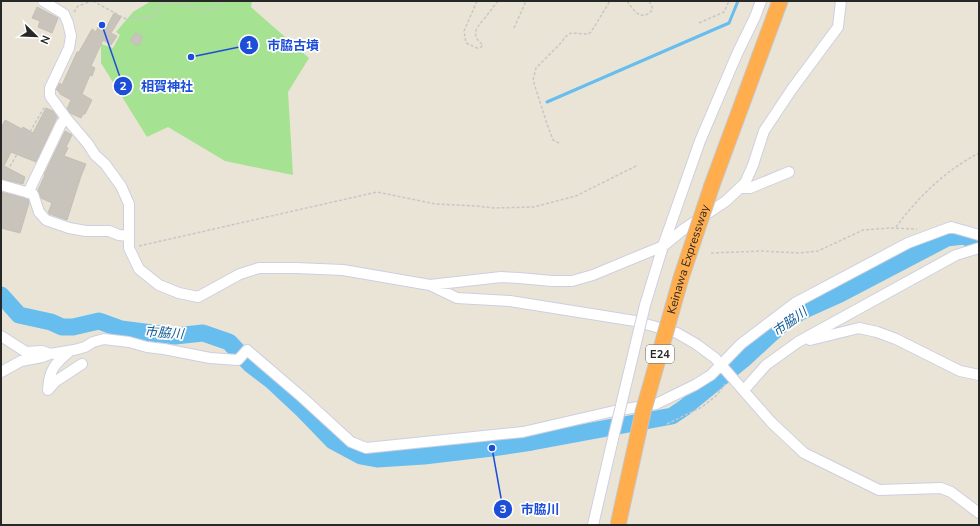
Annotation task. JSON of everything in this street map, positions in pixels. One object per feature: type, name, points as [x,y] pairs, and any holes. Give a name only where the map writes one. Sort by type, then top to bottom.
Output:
[{"type":"highway","name":"Keinawa Expressway","points":[[618,525],[643,412],[681,278],[712,185],[780,1]]},
{"type":"street","points":[[43,1],[64,14],[71,36],[69,48],[50,88],[50,96],[95,155],[105,164],[121,186],[129,204],[129,248],[139,269],[159,285],[179,293],[198,296],[240,274],[259,268],[342,270],[430,286],[457,298],[510,302],[654,325],[676,333],[696,344],[715,358],[771,422],[804,453],[879,490],[941,488],[951,492],[979,513]]},
{"type":"street","points":[[593,525],[645,305],[663,246],[707,125],[761,1]]},
{"type":"street","points":[[430,286],[501,277],[572,281],[593,276],[663,246],[684,229],[726,201],[745,183],[750,174],[767,126],[792,89],[838,27],[841,1]]},
{"type":"street","points":[[28,193],[61,124],[66,118]]},
{"type":"street","points":[[740,188],[750,188],[789,172]]},
{"type":"street","points":[[3,180],[28,193],[33,194],[39,212],[46,220],[69,228],[86,231],[110,231],[119,235],[128,236]]},
{"type":"street","points":[[1,372],[21,362],[85,347],[93,342],[104,339],[129,342],[147,347],[210,358],[238,360],[247,350],[351,442],[366,448],[522,432],[656,404],[695,385],[711,375],[741,344],[795,303],[908,243],[950,227],[979,235]]},
{"type":"street","points":[[744,390],[766,365],[798,342],[956,254],[979,248]]},
{"type":"street","points":[[798,342],[859,328],[877,332],[896,339],[960,371],[979,375]]},
{"type":"street","points":[[1,336],[26,352],[42,351],[50,354]]},
{"type":"street","points":[[70,351],[57,362],[48,380],[48,390],[56,381],[82,364]]},
{"type":"path","points":[[68,23],[78,6],[84,2],[92,1],[126,19],[145,17],[152,18],[162,3],[177,2],[208,12],[225,1]]},
{"type":"path","points":[[477,1],[464,32],[466,43],[477,48],[483,45],[477,41],[475,36],[478,24],[498,1]]},
{"type":"path","points":[[514,28],[526,1]]},
{"type":"path","points":[[559,143],[554,140],[547,124],[533,80],[534,73],[539,63],[562,42],[564,37],[571,33],[588,34],[591,32],[610,1]]},
{"type":"path","points":[[627,1],[636,13],[643,15],[650,13],[653,9],[649,1]]},
{"type":"path","points":[[699,23],[724,12],[730,1]]},
{"type":"path","points":[[3,180],[46,104]]},
{"type":"path","points":[[895,228],[905,214],[932,186],[966,160],[979,153]]},
{"type":"path","points":[[129,248],[377,192],[436,204],[494,208],[534,207],[576,196],[638,165]]},
{"type":"path","points":[[712,253],[762,251],[799,253],[818,252],[863,230],[895,228],[939,231]]},
{"type":"path","points":[[667,424],[702,407],[717,395],[725,383]]},
{"type":"green space","points":[[151,1],[252,1],[251,7],[309,58],[288,92],[293,175],[225,161],[168,127],[147,137],[101,63],[101,44],[113,48],[120,35],[116,32],[133,12]]},
{"type":"building","points":[[37,7],[58,18],[52,33],[38,27],[40,21],[32,18]]},
{"type":"building","points":[[114,13],[121,17],[111,33],[117,36],[111,45],[103,40],[91,66],[95,68],[92,76],[90,75],[82,94],[92,100],[85,114],[83,114],[81,118],[70,113],[67,109],[71,100],[60,94],[56,89],[60,83],[62,85],[77,52],[79,52],[92,29],[96,32],[98,27],[105,30]]},
{"type":"building","points":[[135,33],[143,37],[138,46],[130,41]]},
{"type":"building","points":[[46,108],[53,111],[57,117],[36,162],[11,152],[4,166],[25,177],[23,184],[1,179],[1,128],[5,120],[22,129],[23,127],[33,133]]},
{"type":"building","points":[[65,131],[72,135],[66,147],[68,148],[64,156],[86,164],[67,220],[48,213],[52,203],[41,198],[38,190]]},
{"type":"building","points":[[1,192],[28,199],[29,203],[20,233],[1,228]]},
{"type":"waterway","points":[[547,102],[729,23],[738,1]]},
{"type":"waterway","name":"市脇川","points":[[1,295],[19,315],[51,322],[62,327],[73,327],[99,321],[121,329],[175,336],[203,333],[229,342],[251,365],[272,381],[303,410],[333,441],[361,456],[377,459],[424,456],[492,448],[672,416],[744,359],[783,323],[800,312],[840,294],[947,238],[963,236],[979,242]]},
{"type":"place","name":"相賀神社","points":[[102,25]]},
{"type":"place","name":"市脇古墳","points":[[191,57]]},
{"type":"place","name":"市脇川","points":[[492,448]]}]
